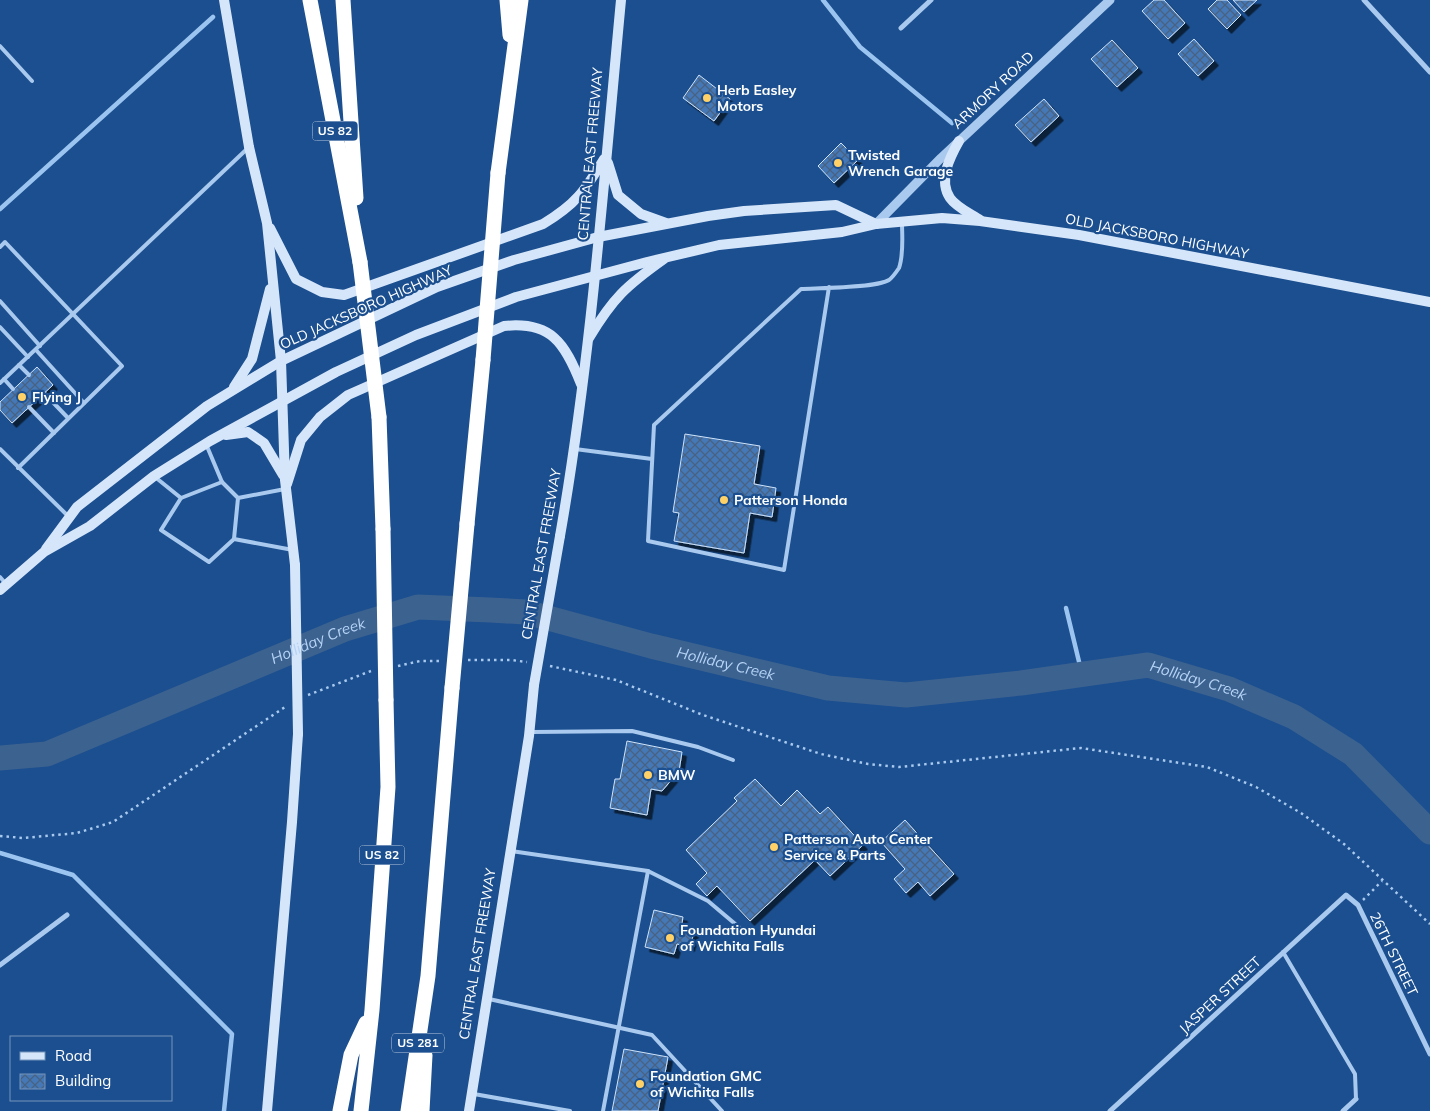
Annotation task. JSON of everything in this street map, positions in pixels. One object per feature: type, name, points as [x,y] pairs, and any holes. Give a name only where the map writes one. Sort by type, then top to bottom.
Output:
[{"type":"highway","name":"US 82","points":[[310,0],[360,262],[379,417],[383,529],[388,787],[372,1010],[351,1055],[340,1111]]},
{"type":"highway","points":[[343,0],[360,262]]},
{"type":"highway","points":[[507,0],[512,69]]},
{"type":"highway","points":[[422,1111],[428,976],[452,688],[483,360],[498,173],[520,0]]},
{"type":"highway","name":"US 281","points":[[408,1111],[428,976]]},
{"type":"highway","points":[[361,1111],[372,1010]]},
{"type":"main road","points":[[224,0],[249,147],[267,223],[281,361],[284,477],[295,565],[298,734],[267,1111]]},
{"type":"main road","name":"CENTRAL EAST FREEWAY","points":[[469,1111],[529,732],[534,685],[575,449],[595,275],[621,0]]},
{"type":"main road","points":[[959,141],[947,163],[946,182],[950,199],[980,221]]},
{"type":"main road","points":[[267,223],[296,279],[322,292],[344,295],[543,224],[567,210],[586,189],[606,157]]},
{"type":"main road","points":[[606,157],[618,195],[641,214],[668,224]]},
{"type":"main road","name":"OLD JACKSBORO HIGHWAY","points":[[44,552],[77,507],[137,459],[232,390],[281,361],[437,287],[514,260],[598,237],[744,211],[836,205],[876,224]]},
{"type":"main road","name":"OLD JACKSBORO HIGHWAY","points":[[2,584],[44,552],[90,526],[154,476],[220,435],[336,372],[416,335],[516,297],[595,275],[719,245],[842,232],[876,224],[942,218],[980,221],[1080,235],[1430,302]]},
{"type":"main road","points":[[587,341],[608,307],[630,283],[668,257]]},
{"type":"main road","points":[[232,390],[252,359],[272,281]]},
{"type":"main road","points":[[286,489],[301,440],[320,417],[348,395],[504,326],[520,324],[540,328],[558,339],[572,362],[582,388]]},
{"type":"main road","points":[[220,435],[248,432],[264,442],[284,477]]},
{"type":"street","points":[[901,28],[931,0]]},
{"type":"street","name":"ARMORY ROAD","points":[[876,224],[959,141],[1110,0]]},
{"type":"street","points":[[1364,0],[1430,72]]},
{"type":"street","name":"26TH STREET","points":[[1346,895],[1358,905],[1430,1054]]},
{"type":"street","name":"JASPER STREET","points":[[1110,1111],[1346,895]]},
{"type":"street","points":[[0,965],[67,915]]},
{"type":"street","points":[[1343,1111],[1356,1100]]},
{"type":"lane","points":[[0,46],[32,81]]},
{"type":"lane","points":[[0,383],[249,147]]},
{"type":"lane","points":[[829,287],[784,570],[648,541],[654,425],[801,289],[829,287],[874,284],[889,280],[898,270],[901,260],[902,222]]},
{"type":"lane","points":[[0,247],[5,242],[122,366],[18,468]]},
{"type":"lane","points":[[0,301],[40,346]]},
{"type":"lane","points":[[0,327],[28,357]]},
{"type":"lane","points":[[36,350],[84,403]]},
{"type":"lane","points":[[19,366],[29,376]]},
{"type":"lane","points":[[4,379],[13,389]]},
{"type":"lane","points":[[44,393],[68,418]]},
{"type":"lane","points":[[29,407],[54,433]]},
{"type":"lane","points":[[206,444],[222,482],[238,498]]},
{"type":"lane","points":[[0,449],[69,518]]},
{"type":"lane","points":[[575,449],[652,459]]},
{"type":"lane","points":[[154,476],[181,498]]},
{"type":"lane","points":[[222,482],[181,498],[161,530],[209,562],[234,539],[238,498]]},
{"type":"lane","points":[[238,498],[286,489]]},
{"type":"lane","points":[[234,539],[293,550]]},
{"type":"lane","points":[[529,732],[632,732],[698,748],[733,760]]},
{"type":"lane","points":[[510,851],[648,871],[708,901],[740,928]]},
{"type":"lane","points":[[603,1111],[617,1027],[648,871]]},
{"type":"lane","points":[[1283,952],[1355,1074],[1356,1100]]},
{"type":"lane","points":[[487,998],[652,1035],[722,1111]]},
{"type":"lane","points":[[472,1094],[570,1111]]},
{"type":"path","points":[[1122,752],[1207,767],[1256,787],[1301,813],[1344,844],[1382,882],[1430,924]]},
{"type":"path","points":[[1358,905],[1382,882]]},
{"type":"building","points":[[1154,0],[1164,0],[1185,23],[1168,39],[1142,11]]},
{"type":"building","points":[[1217,0],[1227,0],[1241,15],[1227,29],[1208,9]]},
{"type":"building","points":[[1233,0],[1257,0],[1244,12]]},
{"type":"building","points":[[1194,39],[1214,61],[1198,76],[1178,54]]},
{"type":"building","points":[[1112,40],[1138,68],[1117,87],[1091,59]]},
{"type":"building","name":"Herb Easley Motors","points":[[699,75],[730,99],[714,121],[683,98]]},
{"type":"building","points":[[1044,99],[1059,116],[1031,142],[1015,125]]},
{"type":"building","name":"Twisted Wrench Garage","points":[[841,143],[858,160],[834,183],[818,166]]},
{"type":"building","name":"Flying J","points":[[37,367],[53,385],[12,423],[0,410],[0,402]]},
{"type":"building","name":"Patterson Honda","points":[[685,434],[760,446],[754,484],[776,488],[772,517],[750,513],[744,553],[674,541],[679,513],[673,512]]},
{"type":"building","name":"BMW","points":[[627,741],[682,752],[679,771],[662,791],[651,789],[647,815],[610,808],[615,779],[620,779]]},
{"type":"building","name":"Patterson Auto Center Service & Parts","points":[[755,779],[781,806],[797,790],[820,814],[828,807],[863,845],[830,876],[815,860],[750,921],[717,886],[707,896],[696,884],[707,873],[686,850],[737,801],[734,798]]},
{"type":"building","points":[[905,820],[954,874],[930,896],[918,882],[906,893],[894,879],[905,869],[881,842]]},
{"type":"building","name":"Foundation Hyundai of Wichita Falls","points":[[654,910],[683,917],[681,929],[694,932],[690,947],[677,944],[674,954],[645,947]]},
{"type":"building","name":"Foundation GMC of Wichita Falls","points":[[624,1049],[668,1057],[658,1111],[612,1111]]},
{"type":"waterway","points":[[823,0],[860,47],[952,123]]},
{"type":"waterway","points":[[0,209],[213,17]]},
{"type":"waterway","name":"Holliday Creek","points":[[0,758],[47,754],[345,629],[418,607],[490,610],[526,612],[651,646],[828,688],[906,695],[1021,683],[1148,665],[1229,689],[1294,717],[1353,754],[1430,832]]},
{"type":"waterway","points":[[1066,608],[1082,674]]},
{"type":"waterway","points":[[0,853],[73,875],[232,1034],[224,1111]]},
{"type":"place","name":"Herb Easley Motors","points":[[707,98]]},
{"type":"place","name":"Twisted Wrench Garage","points":[[838,163]]},
{"type":"place","name":"Flying J","points":[[22,397]]},
{"type":"place","name":"Patterson Honda","points":[[724,500]]},
{"type":"place","name":"BMW","points":[[648,775]]},
{"type":"place","name":"Patterson Auto Center Service & Parts","points":[[774,847]]},
{"type":"place","name":"Foundation Hyundai of Wichita Falls","points":[[670,938]]},
{"type":"place","name":"Foundation GMC of Wichita Falls","points":[[640,1084]]}]
